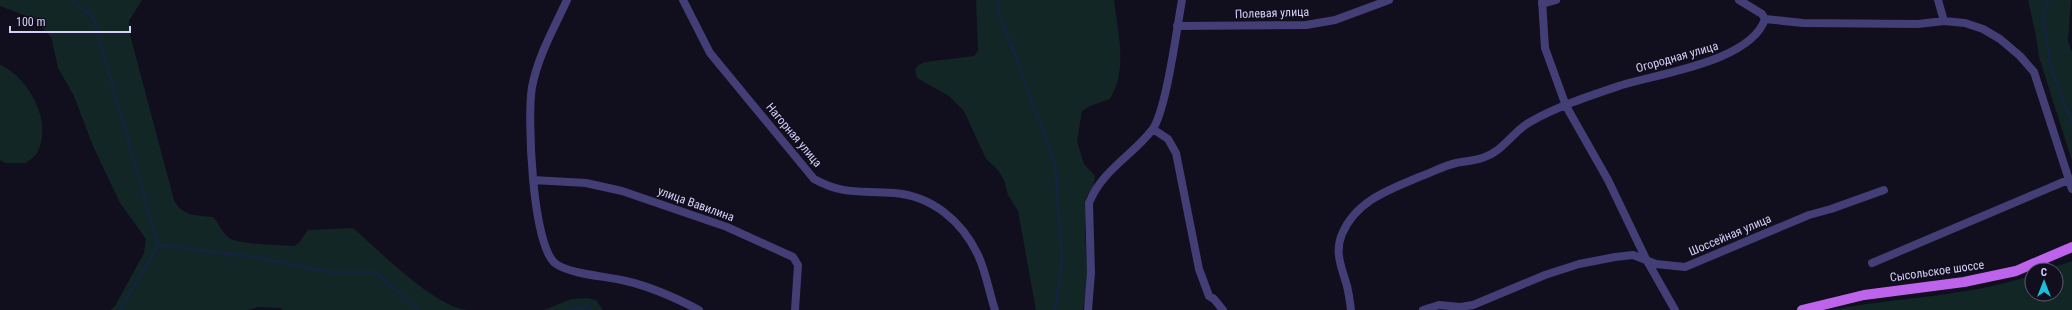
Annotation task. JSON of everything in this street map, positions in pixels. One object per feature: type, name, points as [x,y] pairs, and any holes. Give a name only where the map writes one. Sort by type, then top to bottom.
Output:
[{"type":"main road","name":"Сысольское шоссе","points":[[1802,310],[1864,295],[1964,282],[2016,271],[2072,247]]},
{"type":"street","points":[[567,0],[544,50],[532,87],[529,139],[533,180],[542,236],[548,254],[555,263],[565,268],[627,281],[663,292],[699,310]]},
{"type":"street","name":"Нагорная улица","points":[[683,0],[710,53],[814,179],[830,188],[846,192],[896,193],[916,197],[933,204],[951,218],[966,234],[978,256],[995,310]]},
{"type":"street","points":[[1088,310],[1091,273],[1089,203],[1093,194],[1108,173],[1153,130],[1160,112],[1182,0]]},
{"type":"street","name":"Полевая улица","points":[[1177,26],[1306,25],[1335,20],[1389,0]]},
{"type":"street","points":[[1556,0],[1542,2],[1545,48],[1566,106],[1608,180],[1646,259],[1675,310]]},
{"type":"street","points":[[1739,0],[1762,14],[1765,19],[1803,23],[1918,24],[1944,21],[1965,23],[1983,29],[2000,39],[2020,56],[2034,72],[2072,189]]},
{"type":"street","points":[[1938,0],[1944,21]]},
{"type":"street","name":"Огородная улица","points":[[1351,310],[1337,247],[1342,233],[1350,219],[1364,203],[1380,193],[1454,163],[1488,155],[1505,145],[1529,123],[1566,106],[1622,85],[1723,57],[1739,49],[1752,39],[1762,28],[1765,19]]},
{"type":"street","points":[[1153,130],[1168,139],[1176,153],[1199,269],[1209,296],[1214,299],[1223,310]]},
{"type":"street","name":"улица Вавилина","points":[[533,180],[586,183],[622,190],[727,227],[793,257],[798,265],[795,310]]},
{"type":"street","points":[[1872,263],[2068,180]]},
{"type":"street","name":"Шоссейная улица","points":[[1423,310],[1439,305],[1460,307],[1473,305],[1545,275],[1579,264],[1633,255],[1670,267],[1685,267],[1809,215],[1884,190]]},
{"type":"green space","points":[[0,0],[142,0],[129,21],[129,31],[174,200],[182,210],[190,214],[213,217],[228,237],[236,241],[251,243],[293,246],[298,244],[308,230],[353,228],[407,276],[423,288],[439,299],[453,306],[467,310],[282,310],[281,308],[258,307],[248,310],[110,310],[115,306],[144,253],[146,239],[120,203],[93,146],[74,96],[58,68],[51,37],[34,19],[0,6]]},
{"type":"green space","points":[[976,0],[1114,0],[1120,51],[1119,76],[1116,87],[1110,99],[1090,106],[1082,111],[1077,141],[1084,164],[1095,176],[1094,185],[1086,198],[1085,234],[1088,281],[1083,310],[1036,310],[1018,211],[1008,195],[1004,180],[998,170],[986,159],[964,111],[949,96],[917,78],[915,70],[918,65],[925,62],[974,56],[978,51]]},
{"type":"green space","points":[[2028,0],[2071,0],[2068,41],[2072,52],[2072,161],[2039,57]]},
{"type":"green space","points":[[0,65],[20,79],[35,102],[40,115],[42,128],[41,141],[37,153],[26,163],[5,163],[0,160]]},
{"type":"green space","points":[[2072,261],[2072,310],[1831,310],[1983,288],[2024,277],[2024,302],[2064,302],[2064,264]]},
{"type":"green space","points":[[588,298],[596,300],[603,310],[544,310],[571,299]]},
{"type":"waterway","points":[[72,0],[93,17],[158,245],[254,257],[331,272],[375,272],[419,310]]},
{"type":"waterway","points":[[998,0],[998,9],[1055,164],[1062,260],[1055,310]]},
{"type":"waterway","points":[[2048,0],[2043,19],[2051,68],[2072,123]]},
{"type":"waterway","points":[[120,310],[158,245]]},
{"type":"waterway","points":[[567,310],[587,306],[590,310]]}]
